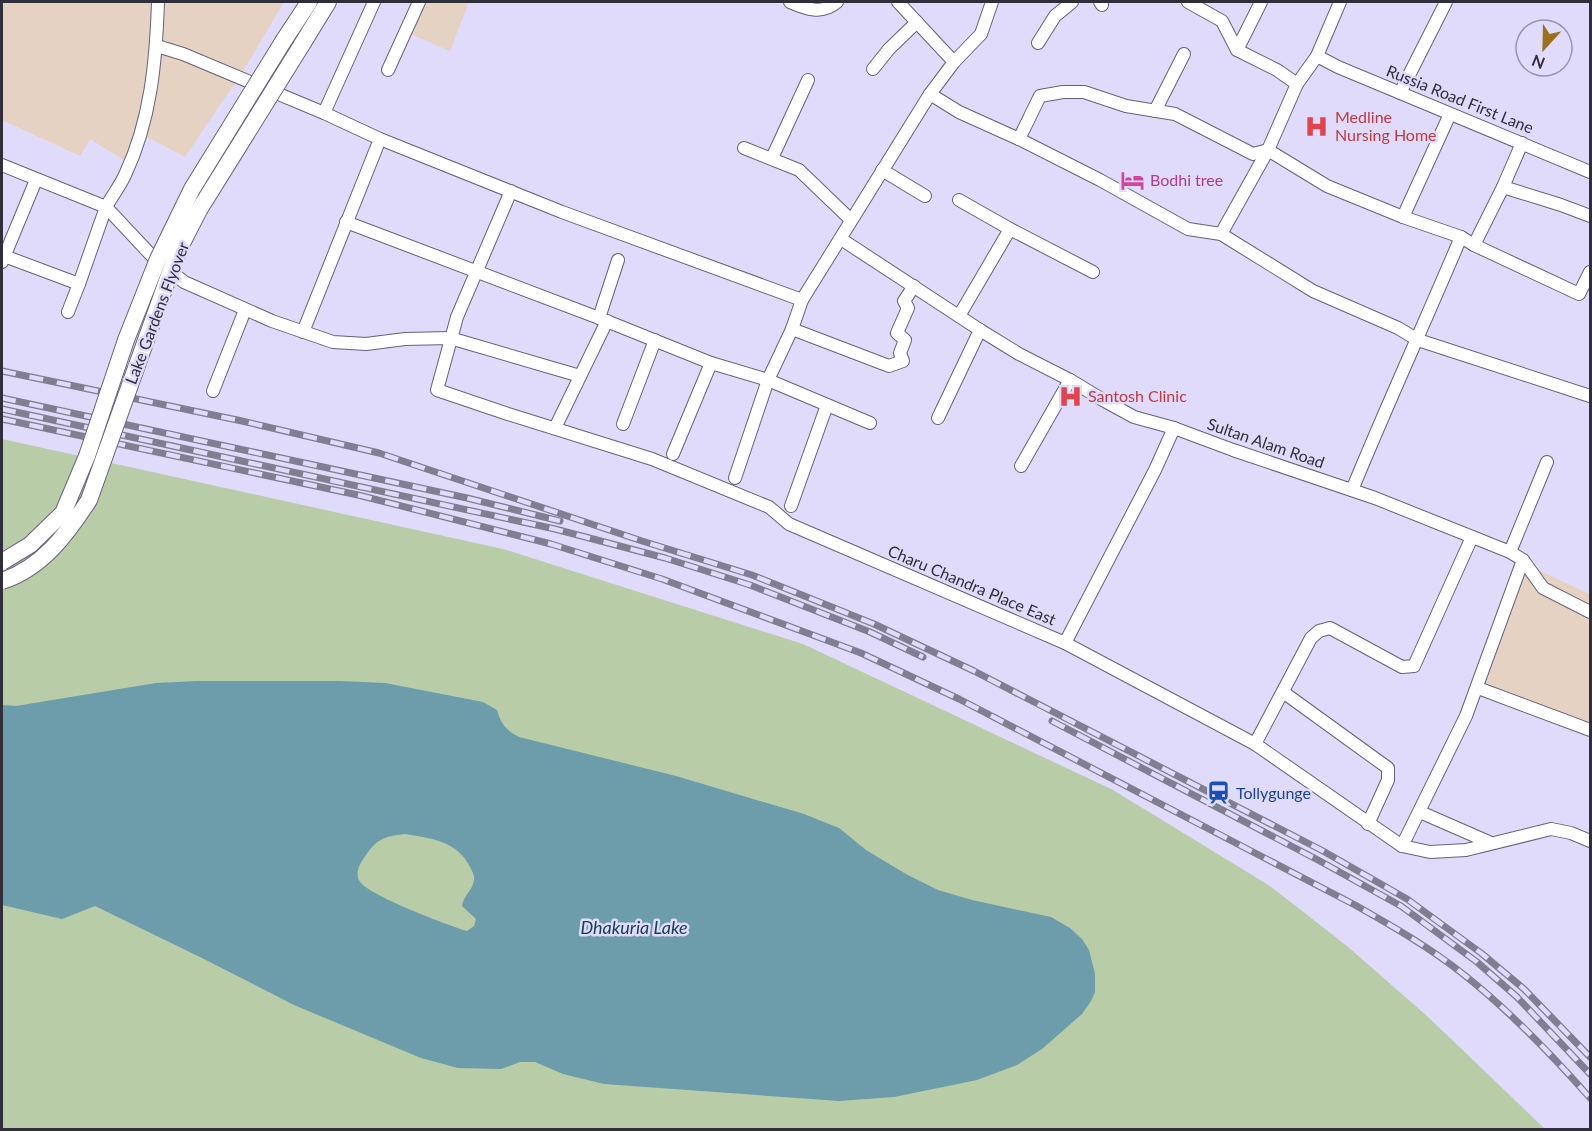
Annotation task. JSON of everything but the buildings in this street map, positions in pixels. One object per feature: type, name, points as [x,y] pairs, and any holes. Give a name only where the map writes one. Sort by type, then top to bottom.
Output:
[{"type":"main road","name":"Lake Gardens Flyover","points":[[2,562],[30,545],[63,513],[87,456],[126,340],[158,260],[192,189],[309,2]]},
{"type":"main road","name":"Lake Gardens Flyover","points":[[2,581],[40,560],[68,533],[89,500],[177,253],[200,210],[328,2]]},
{"type":"street","points":[[68,312],[106,207],[125,175],[138,142],[150,101],[157,46],[158,2]]},
{"type":"street","points":[[324,113],[374,2]]},
{"type":"street","points":[[388,70],[419,2]]},
{"type":"street","points":[[790,2],[813,10],[826,8],[837,2]]},
{"type":"street","points":[[898,2],[954,62]]},
{"type":"street","points":[[735,478],[768,380],[802,300],[930,94],[954,62],[981,34],[992,2]]},
{"type":"street","points":[[1038,43],[1055,16],[1072,2]]},
{"type":"street","points":[[1188,2],[1222,21],[1237,50],[1277,70],[1297,84]]},
{"type":"street","points":[[1237,50],[1261,2]]},
{"type":"street","points":[[1221,234],[1268,150],[1297,84],[1317,56],[1340,2]]},
{"type":"street","points":[[1400,93],[1446,2]]},
{"type":"street","points":[[873,69],[917,22]]},
{"type":"street","points":[[157,46],[183,54],[380,139],[561,212],[802,300]]},
{"type":"street","points":[[1155,111],[1184,54]]},
{"type":"street","name":"Russia Road First Lane","points":[[1317,56],[1338,67],[1590,172]]},
{"type":"street","points":[[772,158],[808,80]]},
{"type":"street","points":[[1019,139],[1040,96],[1063,92],[1084,92],[1126,106],[1174,114],[1253,154],[1268,150],[1327,186],[1403,217],[1461,237],[1579,294],[1590,272]]},
{"type":"street","points":[[930,94],[959,112],[1019,139],[1188,229],[1221,234],[1314,291],[1398,328],[1418,340],[1590,396]]},
{"type":"street","points":[[1403,217],[1450,114]]},
{"type":"street","points":[[303,332],[380,139]]},
{"type":"street","points":[[1474,245],[1522,143]]},
{"type":"street","points":[[744,148],[799,170],[851,220]]},
{"type":"street","points":[[2,165],[106,207],[151,255],[184,282],[272,321],[333,342],[366,344],[405,339],[450,338],[580,376]]},
{"type":"street","points":[[882,170],[926,196]]},
{"type":"street","points":[[36,180],[3,259],[79,284]]},
{"type":"street","points":[[1503,187],[1590,216]]},
{"type":"street","name":"Charu Chandra Place East","points":[[511,191],[476,270],[450,338],[437,390],[652,459],[769,507],[789,524],[1065,643],[1255,744],[1402,846],[1430,852],[1466,850],[1551,829],[1571,833],[1590,841]]},
{"type":"street","points":[[959,200],[1093,272]]},
{"type":"street","points":[[346,222],[603,319],[711,363],[768,380],[870,423]]},
{"type":"street","points":[[959,316],[1010,229]]},
{"type":"street","points":[[1352,490],[1461,237]]},
{"type":"street","name":"Sultan Alam Road","points":[[841,239],[980,330],[1134,417],[1174,428],[1352,490],[1426,517],[1510,552],[1523,560],[1543,588],[1590,612]]},
{"type":"street","points":[[555,428],[580,376],[603,319],[618,260]]},
{"type":"street","points":[[792,328],[889,366],[903,360],[900,352],[905,340],[897,333],[908,308],[904,301],[914,286]]},
{"type":"street","points":[[213,391],[245,309]]},
{"type":"street","points":[[938,418],[980,330]]},
{"type":"street","points":[[623,424],[655,340]]},
{"type":"street","points":[[673,454],[711,363]]},
{"type":"street","points":[[1022,466],[1070,380]]},
{"type":"street","points":[[791,506],[827,405]]},
{"type":"street","points":[[1065,643],[1155,470],[1174,428]]},
{"type":"street","points":[[1510,552],[1547,462]]},
{"type":"street","points":[[1255,744],[1311,638],[1319,630],[1330,628],[1402,667],[1414,666],[1472,537]]},
{"type":"street","points":[[1402,846],[1478,688],[1523,560]]},
{"type":"street","points":[[1478,688],[1590,730]]},
{"type":"street","points":[[1283,692],[1388,768],[1388,780],[1368,824]]},
{"type":"street","points":[[1420,812],[1491,843]]},
{"type":"shaded area","points":[[2,2],[284,2],[245,68],[185,157],[138,132],[127,162],[90,139],[80,156],[2,120]]},
{"type":"shaded area","points":[[424,2],[469,2],[450,51],[408,33]]},
{"type":"shaded area","points":[[1523,563],[1590,594],[1590,725],[1483,684]]},
{"type":"green space","points":[[2,439],[503,549],[803,644],[1113,790],[1270,886],[1347,946],[1427,1016],[1545,1129],[2,1130]]},
{"type":"water","name":"Dhakuria Lake","points":[[339,681],[385,683],[483,702],[497,710],[505,726],[519,737],[676,776],[804,814],[839,828],[866,850],[938,890],[972,900],[1051,917],[1070,928],[1082,939],[1089,950],[1095,974],[1095,992],[1082,1014],[1042,1049],[1017,1065],[977,1080],[894,1097],[839,1101],[604,1084],[563,1074],[535,1062],[520,1062],[501,1069],[458,1068],[421,1058],[294,1005],[95,906],[62,919],[2,905],[2,705],[16,706],[156,683]],"holes":[[[405,834],[442,842],[451,846],[465,858],[474,875],[474,880],[462,906],[476,919],[474,926],[467,931],[380,896],[359,880],[360,864],[377,842],[391,836]]]},
{"type":"railway","points":[[2,371],[242,421],[379,453],[642,541],[752,575],[874,624],[974,671],[1323,851],[1407,899],[1481,953],[1524,989],[1590,1057]]},
{"type":"railway","points":[[2,398],[467,498],[560,521]]},
{"type":"railway","points":[[2,409],[555,529],[665,558],[750,585],[870,632],[923,657]]},
{"type":"railway","points":[[2,419],[358,495],[551,544],[662,579],[861,653],[959,699],[1355,905],[1410,937],[1450,964],[1514,1018],[1590,1098]]},
{"type":"railway","points":[[1052,721],[1401,906],[1477,962],[1517,997],[1590,1074]]},
{"type":"place","name":"Medline Nursing Home","points":[[1317,126]]},
{"type":"place","name":"Bodhi tree","points":[[1132,180]]},
{"type":"place","name":"Santosh Clinic","points":[[1070,396]]},
{"type":"place","name":"Tollygunge","points":[[1218,793]]}]
